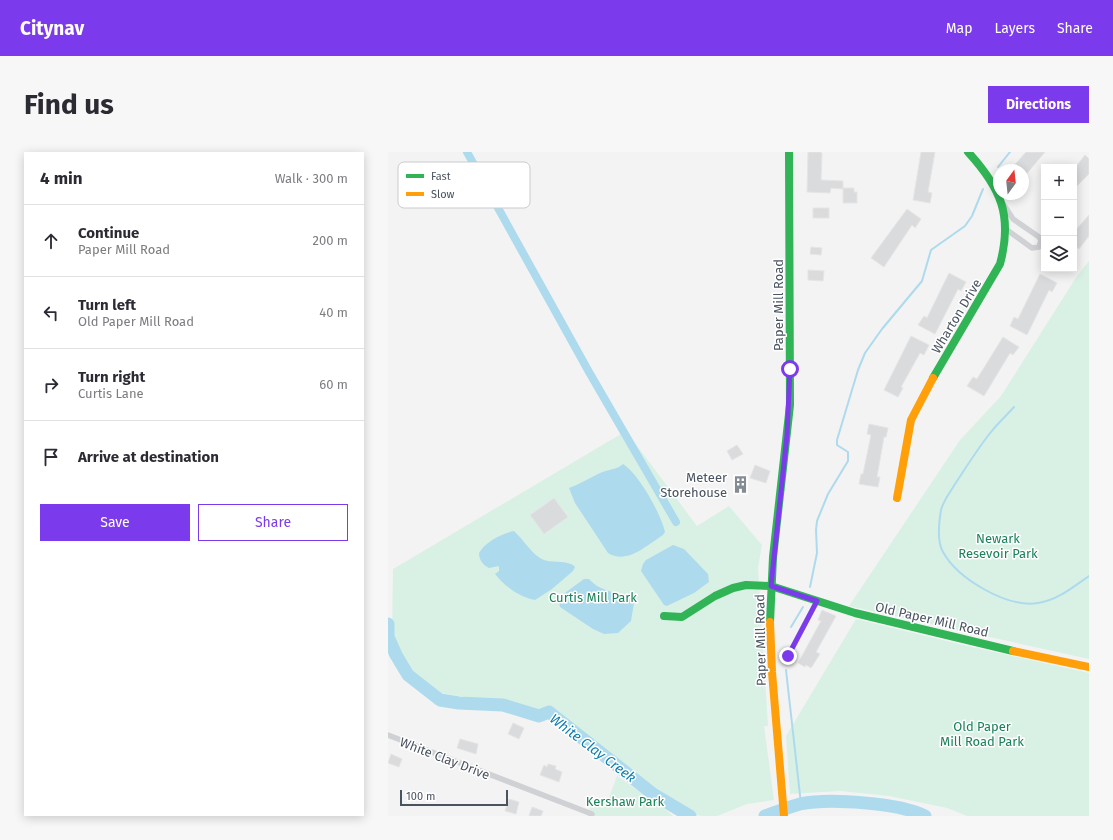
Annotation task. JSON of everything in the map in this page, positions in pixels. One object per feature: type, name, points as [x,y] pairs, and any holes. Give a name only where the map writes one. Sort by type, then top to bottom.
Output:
[{"type":"street","name":"Paper Mill Road","points":[[784,816],[771,657],[771,586],[790,404],[789,152]]},
{"type":"street","name":"Wharton Drive","points":[[897,498],[911,420],[934,376],[1000,264],[1005,251],[1007,230],[1003,204],[994,184],[983,167],[968,152]]},
{"type":"street","points":[[1003,204],[1013,219],[1039,237],[1041,244],[1039,247],[1032,248],[1007,230]]},
{"type":"street","name":"Old Paper Mill Road","points":[[664,616],[682,617],[733,588],[746,586],[771,586],[863,616],[1089,667]]},
{"type":"street","points":[[788,656],[817,601]]},
{"type":"street","name":"White Clay Drive","points":[[388,735],[592,814]]},
{"type":"green space","name":"Newark Resevoir Park","points":[[1089,261],[1089,659],[849,606],[960,440],[1001,396],[1077,276]]},
{"type":"green space","name":"Curtis Mill Park","points":[[626,431],[697,526],[729,506],[762,545],[758,568],[768,726],[764,726],[774,800],[747,804],[717,816],[702,816],[680,812],[578,733],[531,707],[440,693],[411,673],[392,635],[393,569]]},
{"type":"green space","name":"Old Paper Mill Road Park","points":[[856,619],[1089,673],[1089,816],[967,816],[947,808],[889,796],[840,791],[790,794],[786,736]]},
{"type":"green space","name":"Kershaw Park","points":[[617,776],[673,816],[587,816],[593,799],[607,803]]},
{"type":"water","points":[[623,464],[636,476],[642,485],[659,515],[665,532],[644,548],[622,557],[608,553],[575,503],[569,488]]},
{"type":"water","points":[[514,531],[540,558],[548,561],[569,563],[575,567],[573,571],[552,589],[535,600],[524,597],[508,587],[495,574],[499,571],[499,566],[489,568],[483,564],[480,558],[479,553],[485,545],[499,536]]},
{"type":"water","points":[[673,545],[684,549],[708,574],[709,582],[694,593],[667,606],[664,605],[641,571],[646,560]]},
{"type":"water","points":[[584,579],[589,579],[594,584],[605,590],[623,596],[634,603],[631,621],[618,633],[604,634],[593,629],[560,607],[558,598]]},
{"type":"building","points":[[808,152],[821,152],[822,154],[821,180],[843,181],[843,189],[831,188],[830,193],[807,192]]},
{"type":"building","points":[[921,152],[935,152],[928,192],[932,193],[930,203],[913,200]]},
{"type":"building","points":[[1026,152],[1045,152],[1029,171],[1029,164],[1015,164]]},
{"type":"building","points":[[1085,155],[1089,159],[1089,174],[1077,186],[1077,165]]},
{"type":"building","points":[[843,188],[854,188],[854,192],[857,192],[857,203],[843,203]]},
{"type":"building","points":[[813,208],[829,208],[829,218],[813,218]]},
{"type":"building","points":[[907,209],[921,219],[915,228],[912,225],[884,267],[871,258]]},
{"type":"building","points":[[1089,215],[1089,236],[1079,249],[1077,247],[1077,229]]},
{"type":"building","points":[[811,247],[822,248],[821,255],[810,254]]},
{"type":"building","points":[[808,270],[824,271],[823,281],[808,280]]},
{"type":"building","points":[[949,273],[966,282],[961,291],[958,289],[935,334],[918,325],[924,316],[927,318]]},
{"type":"building","points":[[1040,274],[1057,283],[1052,292],[1049,290],[1027,335],[1010,326],[1014,317],[1018,319]]},
{"type":"building","points":[[911,336],[929,345],[924,355],[920,353],[901,387],[903,388],[898,397],[884,390]]},
{"type":"building","points":[[1003,337],[1019,347],[1013,355],[1010,353],[984,396],[967,386],[973,377],[977,379]]},
{"type":"building","points":[[869,424],[888,428],[886,437],[884,437],[877,477],[880,477],[878,487],[859,484],[861,474],[863,474],[871,435],[867,434]]},
{"type":"building","points":[[737,445],[743,454],[732,460],[727,451]]},
{"type":"building","points":[[755,465],[770,471],[766,483],[750,478]]},
{"type":"building","points":[[554,498],[568,517],[544,534],[530,515]]},
{"type":"building","points":[[822,610],[836,616],[816,652],[820,654],[811,668],[806,665],[805,667],[798,663],[821,621],[818,620]]},
{"type":"building","points":[[513,723],[524,728],[519,739],[508,734]]},
{"type":"building","points":[[460,739],[478,744],[476,754],[457,748]]},
{"type":"building","points":[[391,754],[402,759],[399,767],[388,763]]},
{"type":"building","points":[[548,764],[556,766],[555,769],[562,772],[559,782],[540,775],[544,765],[547,767]]},
{"type":"building","points":[[509,799],[519,802],[516,814],[505,811]]},
{"type":"building","points":[[532,807],[543,811],[541,816],[529,816]]},
{"type":"waterway","points":[[467,152],[473,162]]},
{"type":"waterway","points":[[1000,164],[1010,152]]},
{"type":"waterway","points":[[810,587],[817,553],[817,521],[828,494],[848,461],[848,452],[837,445],[837,440],[858,370],[865,353],[882,329],[922,281],[931,250],[965,226],[972,216],[983,189]]},
{"type":"waterway","points":[[498,208],[589,372],[676,522]]},
{"type":"waterway","points":[[1014,407],[986,438],[945,499],[941,510],[939,532],[941,548],[950,562],[971,581],[984,590],[1012,601],[1038,603],[1052,599],[1089,576]]},
{"type":"waterway","points":[[791,627],[803,607]]},
{"type":"waterway","name":"White Clay Creek","points":[[388,624],[388,637],[396,655],[408,675],[440,700],[459,703],[503,705],[539,716],[549,712],[653,794],[690,816]]},
{"type":"waterway","points":[[786,670],[801,804]]},
{"type":"waterway","name":"White Clay Creek","points":[[765,816],[800,804],[813,802],[846,802],[882,805],[899,808],[925,816]]},
{"type":"traffic: fast","points":[[770,622],[773,557],[790,405],[789,152]]},
{"type":"traffic: fast","points":[[933,378],[1000,264],[1004,247],[1005,231],[1001,204],[989,178],[968,152]]},
{"type":"traffic: fast","points":[[664,616],[682,617],[715,596],[733,588],[746,585],[771,586],[855,613],[1013,651]]},
{"type":"traffic: slow","points":[[897,498],[911,420],[933,378]]},
{"type":"traffic: slow","points":[[770,622],[772,672],[784,816]]},
{"type":"traffic: slow","points":[[1013,651],[1089,667]]},
{"type":"place","name":"Meteer Storehouse","points":[[740,484]]},
{"type":"route","points":[[788,656],[817,601],[771,586],[790,404],[790,369]]}]
